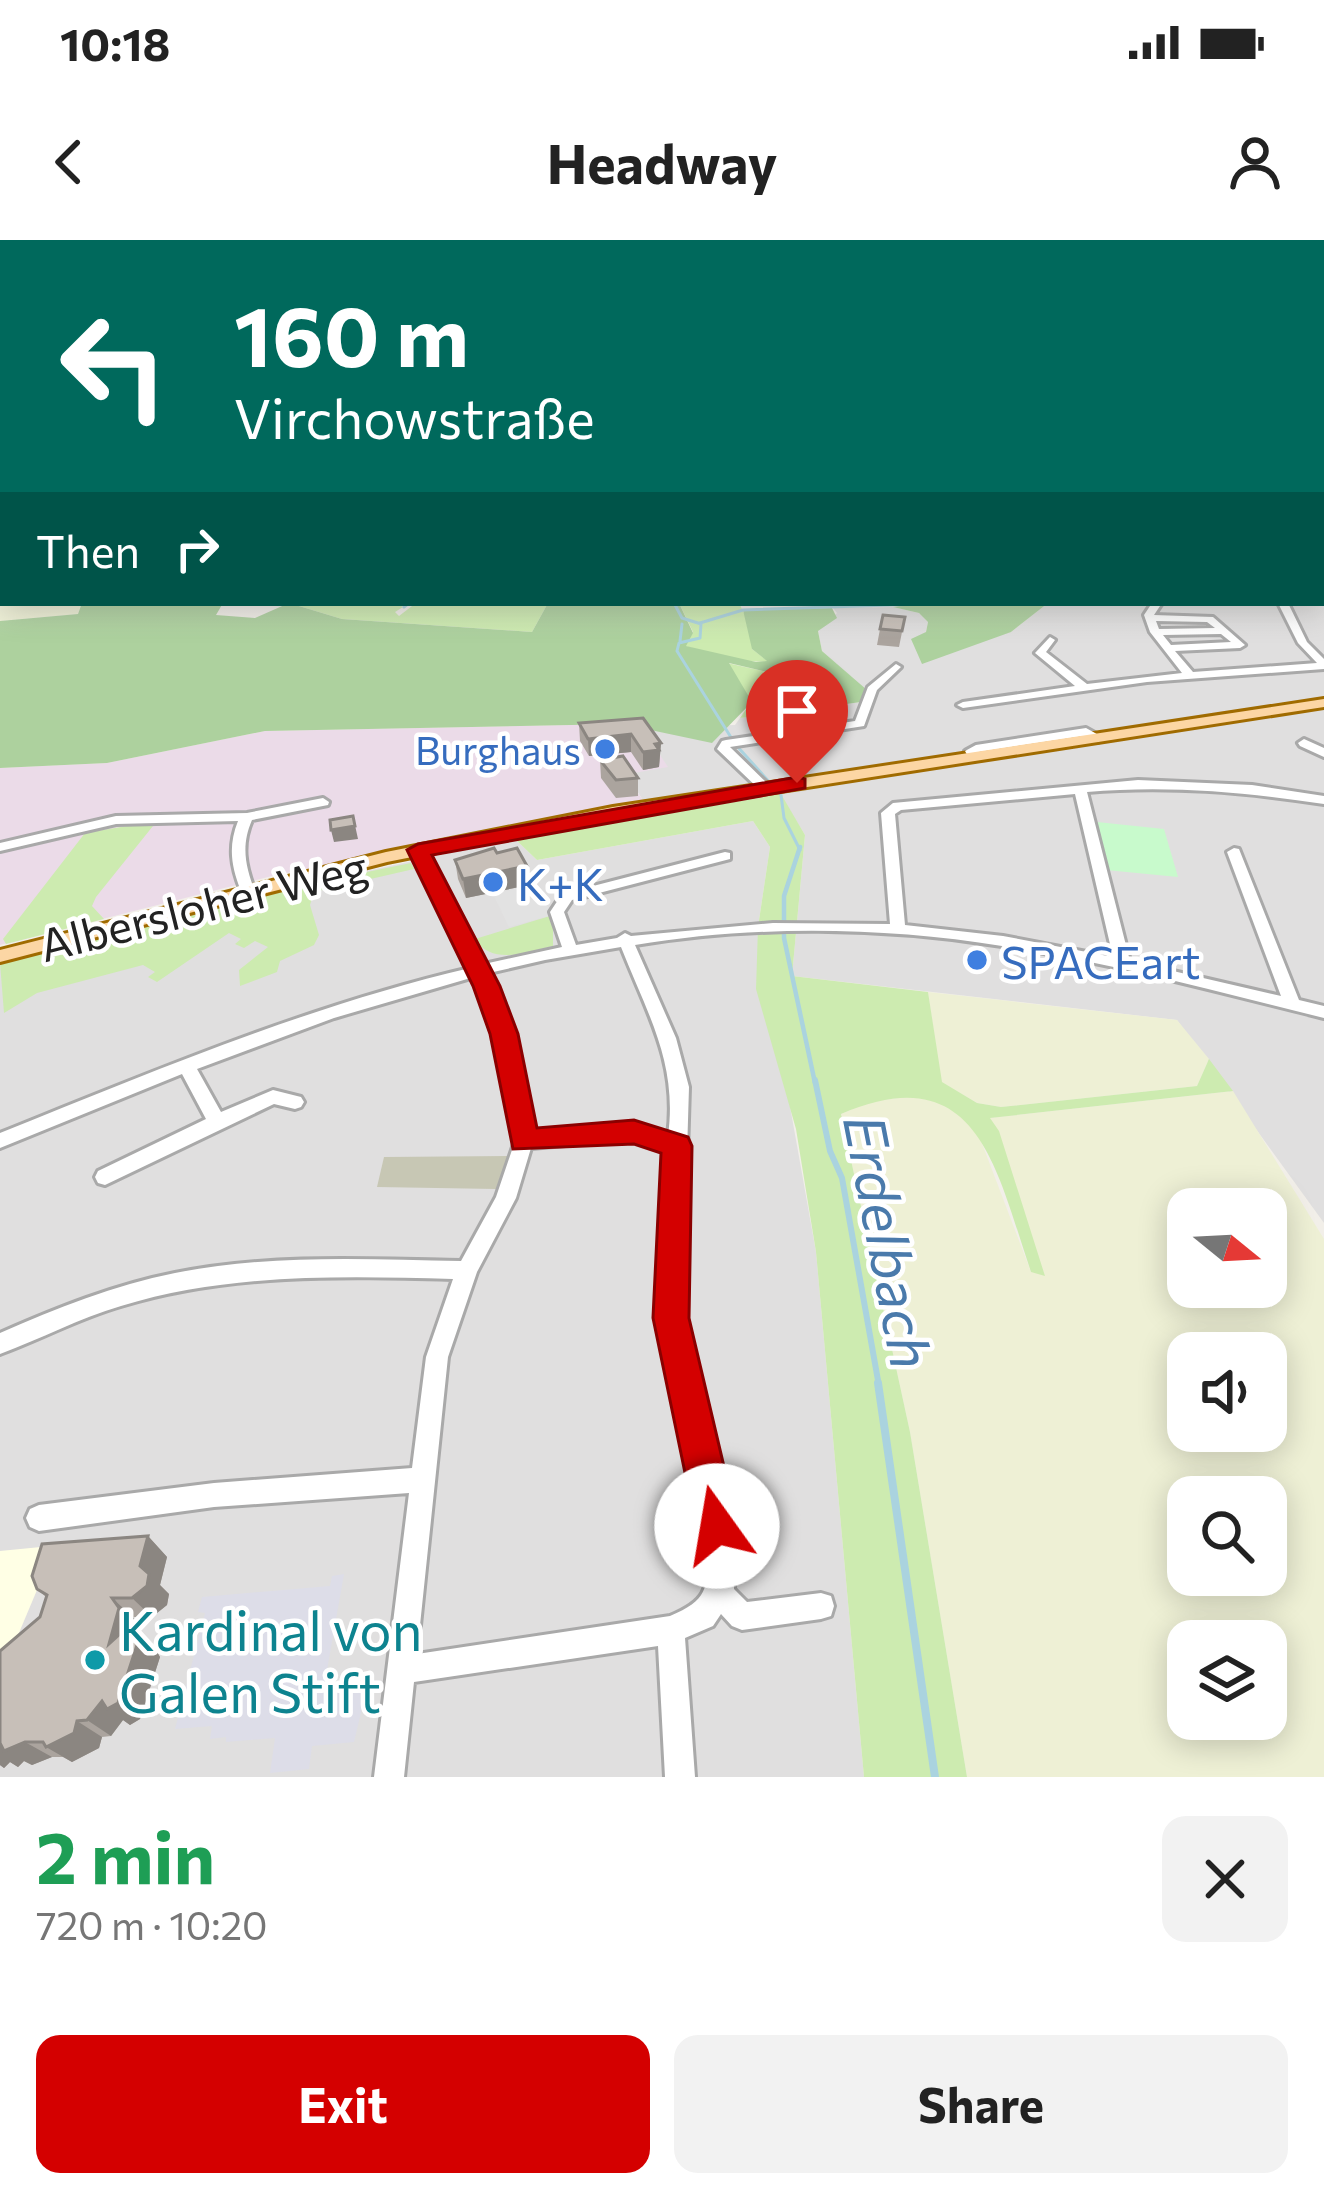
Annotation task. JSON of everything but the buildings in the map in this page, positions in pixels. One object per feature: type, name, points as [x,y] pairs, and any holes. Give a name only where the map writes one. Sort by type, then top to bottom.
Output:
[{"type":"main road","name":"Albersloher Weg","points":[[0,956],[418,850],[771,787],[1324,704]]},
{"type":"street","points":[[1149,618],[1155,606]]},
{"type":"street","points":[[1284,606],[1303,643],[1324,665]]},
{"type":"street","points":[[1149,618],[1205,617],[1240,645],[1168,649]]},
{"type":"street","points":[[1149,618],[1190,676]]},
{"type":"street","points":[[1155,632],[1224,631]]},
{"type":"street","points":[[1050,640],[1040,653],[1085,688]]},
{"type":"street","points":[[963,705],[1190,676],[1324,665]]},
{"type":"street","points":[[771,787],[723,749],[726,744],[860,724],[872,689],[896,667]]},
{"type":"street","points":[[1304,743],[1324,753]]},
{"type":"street","points":[[898,929],[891,809],[1080,788],[1171,784],[1324,800]]},
{"type":"street","points":[[1080,788],[1123,966]]},
{"type":"street","points":[[0,848],[116,820],[247,818],[323,802]]},
{"type":"street","points":[[247,818],[237,834],[237,850],[248,891]]},
{"type":"street","points":[[389,1777],[437,1357],[467,1270],[506,1198],[524,1141],[504,1034],[478,967],[418,850]]},
{"type":"street","points":[[1234,852],[1292,1004]]},
{"type":"street","points":[[569,946],[557,912],[567,897],[725,856]]},
{"type":"street","points":[[0,1141],[186,1065],[478,967],[625,938],[770,926],[898,929],[969,937],[1123,966],[1324,1012]]},
{"type":"street","points":[[401,1670],[671,1630],[704,1616],[720,1594],[716,1518],[671,1318],[676,1146],[682,1099],[667,1027],[625,938]]},
{"type":"street","points":[[186,1065],[217,1122]]},
{"type":"street","points":[[105,1177],[273,1097],[295,1102]]},
{"type":"street","points":[[524,1141],[634,1132],[676,1146]]},
{"type":"street","points":[[0,1344],[112,1296],[196,1274],[275,1266],[467,1270]]},
{"type":"street","points":[[39,1518],[214,1495],[422,1480]]},
{"type":"street","points":[[720,1594],[742,1616],[821,1606]]},
{"type":"street","points":[[671,1630],[680,1777]]},
{"type":"shaded area","points":[[0,606],[81,606],[78,614],[0,621]]},
{"type":"shaded area","points":[[1044,606],[1324,606],[1324,1223],[1177,1020],[792,976],[805,835],[773,783],[644,802],[632,783],[642,728],[735,725],[740,718],[861,702],[866,690],[822,651],[818,631],[837,613],[833,608],[893,607],[919,613],[928,622],[926,632],[1011,632]]},
{"type":"shaded area","points":[[622,724],[642,728],[668,767],[634,773],[638,781],[632,784],[644,802],[276,875],[0,945],[0,768],[107,763],[265,731]]},
{"type":"shaded area","points":[[753,821],[770,847],[758,927],[816,1252],[864,1777],[0,1777],[0,963],[274,891],[515,839],[537,860]]},
{"type":"shaded area","points":[[535,884],[553,915],[509,927],[493,894]]},
{"type":"shaded area","points":[[928,992],[1177,1020],[1209,1059],[1197,1086],[1001,1107],[977,1103],[941,1082]]},
{"type":"shaded area","points":[[1233,1091],[1324,1239],[1324,1777],[967,1777],[910,1432],[841,1114],[869,1102],[912,1096],[949,1105],[975,1125],[1031,1272],[1044,1274],[989,1118]]},
{"type":"shaded area","points":[[508,1156],[496,1189],[377,1187],[384,1157]]},
{"type":"shaded area","points":[[51,1546],[37,1590],[0,1678],[0,1551]]},
{"type":"shaded area","points":[[344,1574],[324,1687],[368,1683],[354,1742],[312,1746],[309,1769],[270,1773],[275,1738],[226,1742],[226,1737],[210,1739],[212,1726],[175,1729],[205,1613],[198,1612],[202,1597],[330,1586],[332,1576]]},
{"type":"green space","points":[[81,606],[221,606],[216,615],[255,618],[282,606],[299,606],[342,619],[532,632],[546,606],[680,606],[693,633],[686,646],[756,662],[767,661],[752,649],[743,610],[832,608],[837,618],[818,631],[822,651],[867,690],[861,702],[795,711],[767,672],[729,663],[752,702],[712,743],[622,724],[265,731],[107,763],[0,768],[0,621],[78,614]]},
{"type":"green space","points":[[299,606],[401,606],[395,612],[399,616],[412,606],[546,606],[532,632],[342,619]]},
{"type":"green space","points":[[680,606],[740,606],[752,630],[752,649],[769,662],[739,661],[685,646],[693,632]]},
{"type":"green space","points":[[1044,606],[1011,632],[922,664],[911,639],[926,632],[928,622],[919,613],[893,607]]},
{"type":"green space","points":[[727,663],[767,672],[795,711],[740,718],[751,702]]},
{"type":"green space","points":[[781,794],[805,835],[792,976],[928,992],[942,1082],[977,1103],[1001,1107],[1197,1086],[1209,1059],[1233,1091],[990,1118],[999,1131],[1045,1276],[1031,1272],[992,1161],[974,1132],[952,1111],[924,1099],[887,1100],[841,1114],[910,1432],[967,1777],[864,1777],[816,1252],[796,1129],[756,989],[758,927],[770,847],[753,821],[537,860],[515,839]]},
{"type":"green space","points":[[157,821],[96,897],[92,906],[104,919],[6,944],[3,939],[85,833]]},
{"type":"green space","points":[[1097,822],[1164,829],[1178,877],[1106,870]]},
{"type":"green space","points":[[411,863],[414,869],[314,892],[310,905],[319,935],[314,945],[280,961],[277,972],[240,986],[239,970],[268,947],[255,941],[244,948],[235,944],[241,939],[229,933],[157,982],[148,977],[155,972],[143,965],[37,993],[4,1013],[0,963],[274,891]]},
{"type":"green space","points":[[553,915],[553,946],[500,955],[475,939]]},
{"type":"waterway","name":"Erdelbach","points":[[676,606],[682,618],[701,624],[700,638],[679,643],[677,651],[732,739]]},
{"type":"waterway","points":[[700,623],[743,610],[861,606]]},
{"type":"waterway","points":[[680,641],[682,624]]},
{"type":"waterway","name":"Erdelbach","points":[[736,745],[781,795],[784,818],[799,849]]},
{"type":"waterway","name":"Erdelbach","points":[[799,849],[784,896],[784,938],[815,1083]]},
{"type":"waterway","name":"Erdelbach","points":[[815,1080],[830,1151],[842,1178],[879,1386]]},
{"type":"waterway","name":"Erdelbach","points":[[878,1383],[935,1777]]},
{"type":"place","name":"Burghaus","points":[[605,749]]},
{"type":"place","name":"K+K","points":[[493,882]]},
{"type":"place","name":"SPACEart","points":[[977,960]]},
{"type":"place","name":"Kardinal von Galen Stift","points":[[95,1660]]},
{"type":"route","points":[[717,1526],[671,1318],[676,1146],[634,1132],[524,1141],[504,1034],[487,986],[418,850],[797,783]]}]
